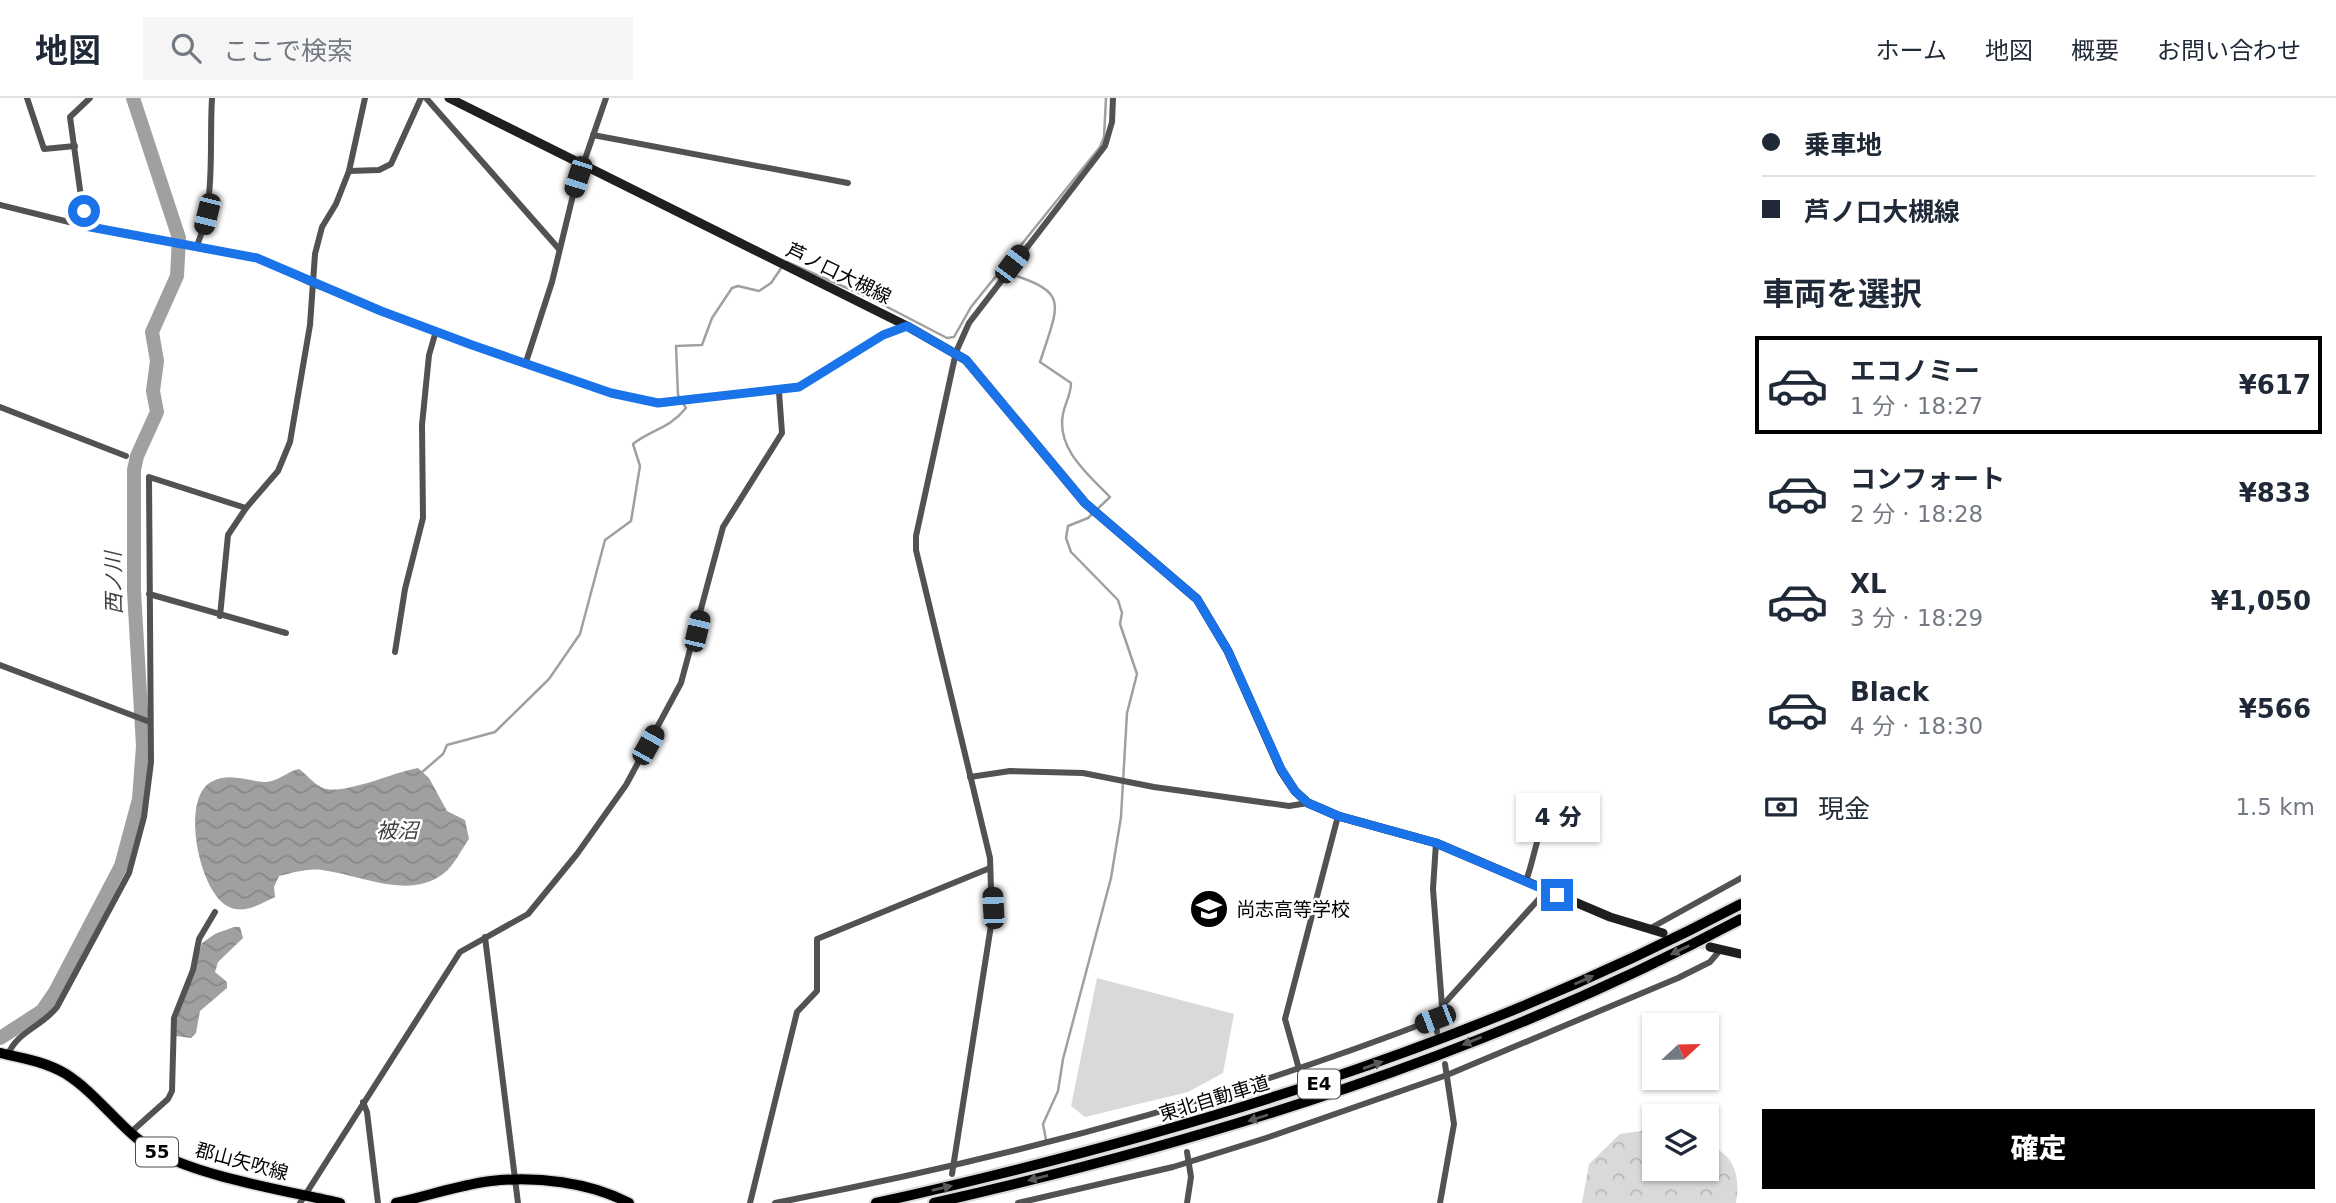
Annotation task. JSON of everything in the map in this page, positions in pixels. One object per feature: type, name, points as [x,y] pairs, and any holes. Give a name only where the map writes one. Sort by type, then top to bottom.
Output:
[{"type":"highway","name":"東北自動車道","points":[[876,1203],[1162,1133],[1323,1083],[1510,1013],[1643,953],[1741,904]]},
{"type":"highway","name":"東北自動車道","points":[[934,1203],[1165,1146],[1327,1095],[1525,1020],[1648,965],[1741,919]]},
{"type":"main road","name":"芦ノ口大槻線","points":[[449,98],[583,162],[956,352],[991,387],[1085,503],[1197,599],[1228,651],[1281,769],[1295,791],[1308,803],[1338,816],[1436,843],[1611,917],[1664,933]]},
{"type":"main road","points":[[1710,947],[1738,951]]},
{"type":"main road","name":"郡山矢吹線","points":[[4,1054],[46,1064],[66,1074],[130,1133],[158,1152],[186,1165],[302,1199],[340,1203]]},
{"type":"main road","points":[[396,1203],[490,1181],[586,1187],[629,1203]]},
{"type":"street","points":[[27,98],[44,149],[75,146]]},
{"type":"street","points":[[85,226],[71,113],[90,98]]},
{"type":"street","points":[[197,246],[211,202],[209,147],[212,98]]},
{"type":"street","points":[[220,616],[226,542],[246,508],[278,471],[290,442],[306,352],[315,254],[321,227],[336,204],[349,171],[365,98]]},
{"type":"street","points":[[349,171],[379,170],[391,164],[424,98],[559,249]]},
{"type":"street","points":[[526,362],[539,328],[583,162],[607,98]]},
{"type":"street","points":[[953,1174],[992,919],[990,868],[916,550],[918,527],[956,352],[979,306],[1105,146],[1113,98]]},
{"type":"street","points":[[593,135],[848,183]]},
{"type":"street","points":[[0,205],[85,226],[257,258],[313,284],[436,331],[611,393],[658,403],[779,392],[814,381],[883,335],[907,326]]},
{"type":"street","points":[[395,652],[405,589],[423,518],[422,425],[429,355],[436,331]]},
{"type":"street","points":[[302,1199],[460,952],[522,920],[537,905],[626,785],[681,684],[723,527],[782,433],[779,392]]},
{"type":"street","points":[[0,407],[126,456]]},
{"type":"street","points":[[4,1054],[57,1007],[129,873],[144,817],[151,762],[149,477],[246,508]]},
{"type":"street","points":[[149,594],[286,633]]},
{"type":"street","points":[[0,665],[150,722]]},
{"type":"street","points":[[970,777],[1010,771],[1065,772],[1275,804],[1302,806],[1308,803]]},
{"type":"street","points":[[1526,881],[1538,846],[1543,819],[1556,799]]},
{"type":"street","points":[[1299,1069],[1285,1019],[1338,816]]},
{"type":"street","points":[[775,1203],[1051,1143],[1299,1069],[1439,1017],[1442,1006],[1433,889],[1436,843]]},
{"type":"street","points":[[750,1203],[797,1012],[817,991],[817,939],[990,868]]},
{"type":"street","points":[[1649,929],[1741,878]]},
{"type":"street","points":[[1442,1006],[1547,890]]},
{"type":"street","points":[[130,1133],[169,1099],[172,1091],[174,1018],[193,970],[199,939],[215,912]]},
{"type":"street","points":[[485,937],[519,1203]]},
{"type":"street","points":[[1018,1203],[1188,1162],[1447,1075],[1678,978],[1710,962],[1721,949]]},
{"type":"street","points":[[1435,1019],[1437,1031]]},
{"type":"street","points":[[1440,1203],[1454,1128],[1445,1064]]},
{"type":"street","points":[[363,1102],[368,1112],[378,1203]]},
{"type":"street","points":[[1179,1104],[1182,1115]]},
{"type":"street","points":[[1187,1153],[1190,1184],[1187,1203]]},
{"type":"green space","points":[[1097,978],[1234,1014],[1223,1073],[1188,1092],[1085,1117],[1071,1106]]},
{"type":"green space","points":[[1642,1131],[1642,1181],[1719,1181],[1719,1150],[1729,1160],[1736,1175],[1736,1203],[1582,1203],[1589,1164],[1620,1134]]},
{"type":"water","name":"被沼","points":[[418,768],[429,778],[447,811],[465,820],[469,839],[443,874],[415,885],[400,885],[322,870],[300,871],[279,876],[274,887],[275,897],[252,907],[235,909],[218,899],[202,866],[195,826],[202,792],[211,782],[231,777],[268,782],[299,769],[321,787],[341,789]]},
{"type":"water","points":[[240,927],[243,938],[218,962],[215,972],[227,982],[227,988],[200,1011],[196,1033],[191,1038],[176,1036],[175,1025],[202,943],[215,934]]},
{"type":"waterway","name":"西ノ川","points":[[0,1038],[42,1011],[55,992],[121,866],[139,799],[143,746],[134,591],[134,470],[137,456],[157,412],[153,391],[157,361],[152,332],[177,276],[179,238],[133,98]]},
{"type":"waterway","points":[[787,262],[870,298],[947,338],[954,337],[971,307],[1100,147],[1104,137],[1106,98]]},
{"type":"waterway","points":[[421,773],[443,754],[447,745],[495,732],[549,679],[580,634],[605,540],[631,521],[640,466],[633,444],[667,425],[686,408],[678,395],[676,346],[702,345],[712,318],[732,288],[738,286],[759,291],[771,283],[782,267]]},
{"type":"waterway","points":[[1001,271],[1039,285],[1049,292],[1054,300],[1055,311],[1040,362],[1071,383],[1063,414],[1064,439],[1076,460],[1110,497],[1088,518],[1068,526],[1066,538],[1071,552],[1118,600],[1122,613],[1120,624],[1137,674],[1127,713],[1121,817],[1111,878],[1063,1059],[1058,1091],[1043,1124],[1046,1140]]},
{"type":"tunnel","points":[[1671,935],[1710,947]]},
{"type":"place","name":"尚志高等学校","points":[[1209,909]]},
{"type":"route","points":[[84,211],[85,226],[257,258],[313,284],[472,345],[582,384],[631,399],[658,403],[779,392],[799,387],[814,381],[883,335],[907,326],[966,360],[1085,503],[1176,578],[1197,599],[1228,651],[1281,769],[1295,791],[1308,803],[1338,816],[1436,843],[1557,895]]}]
